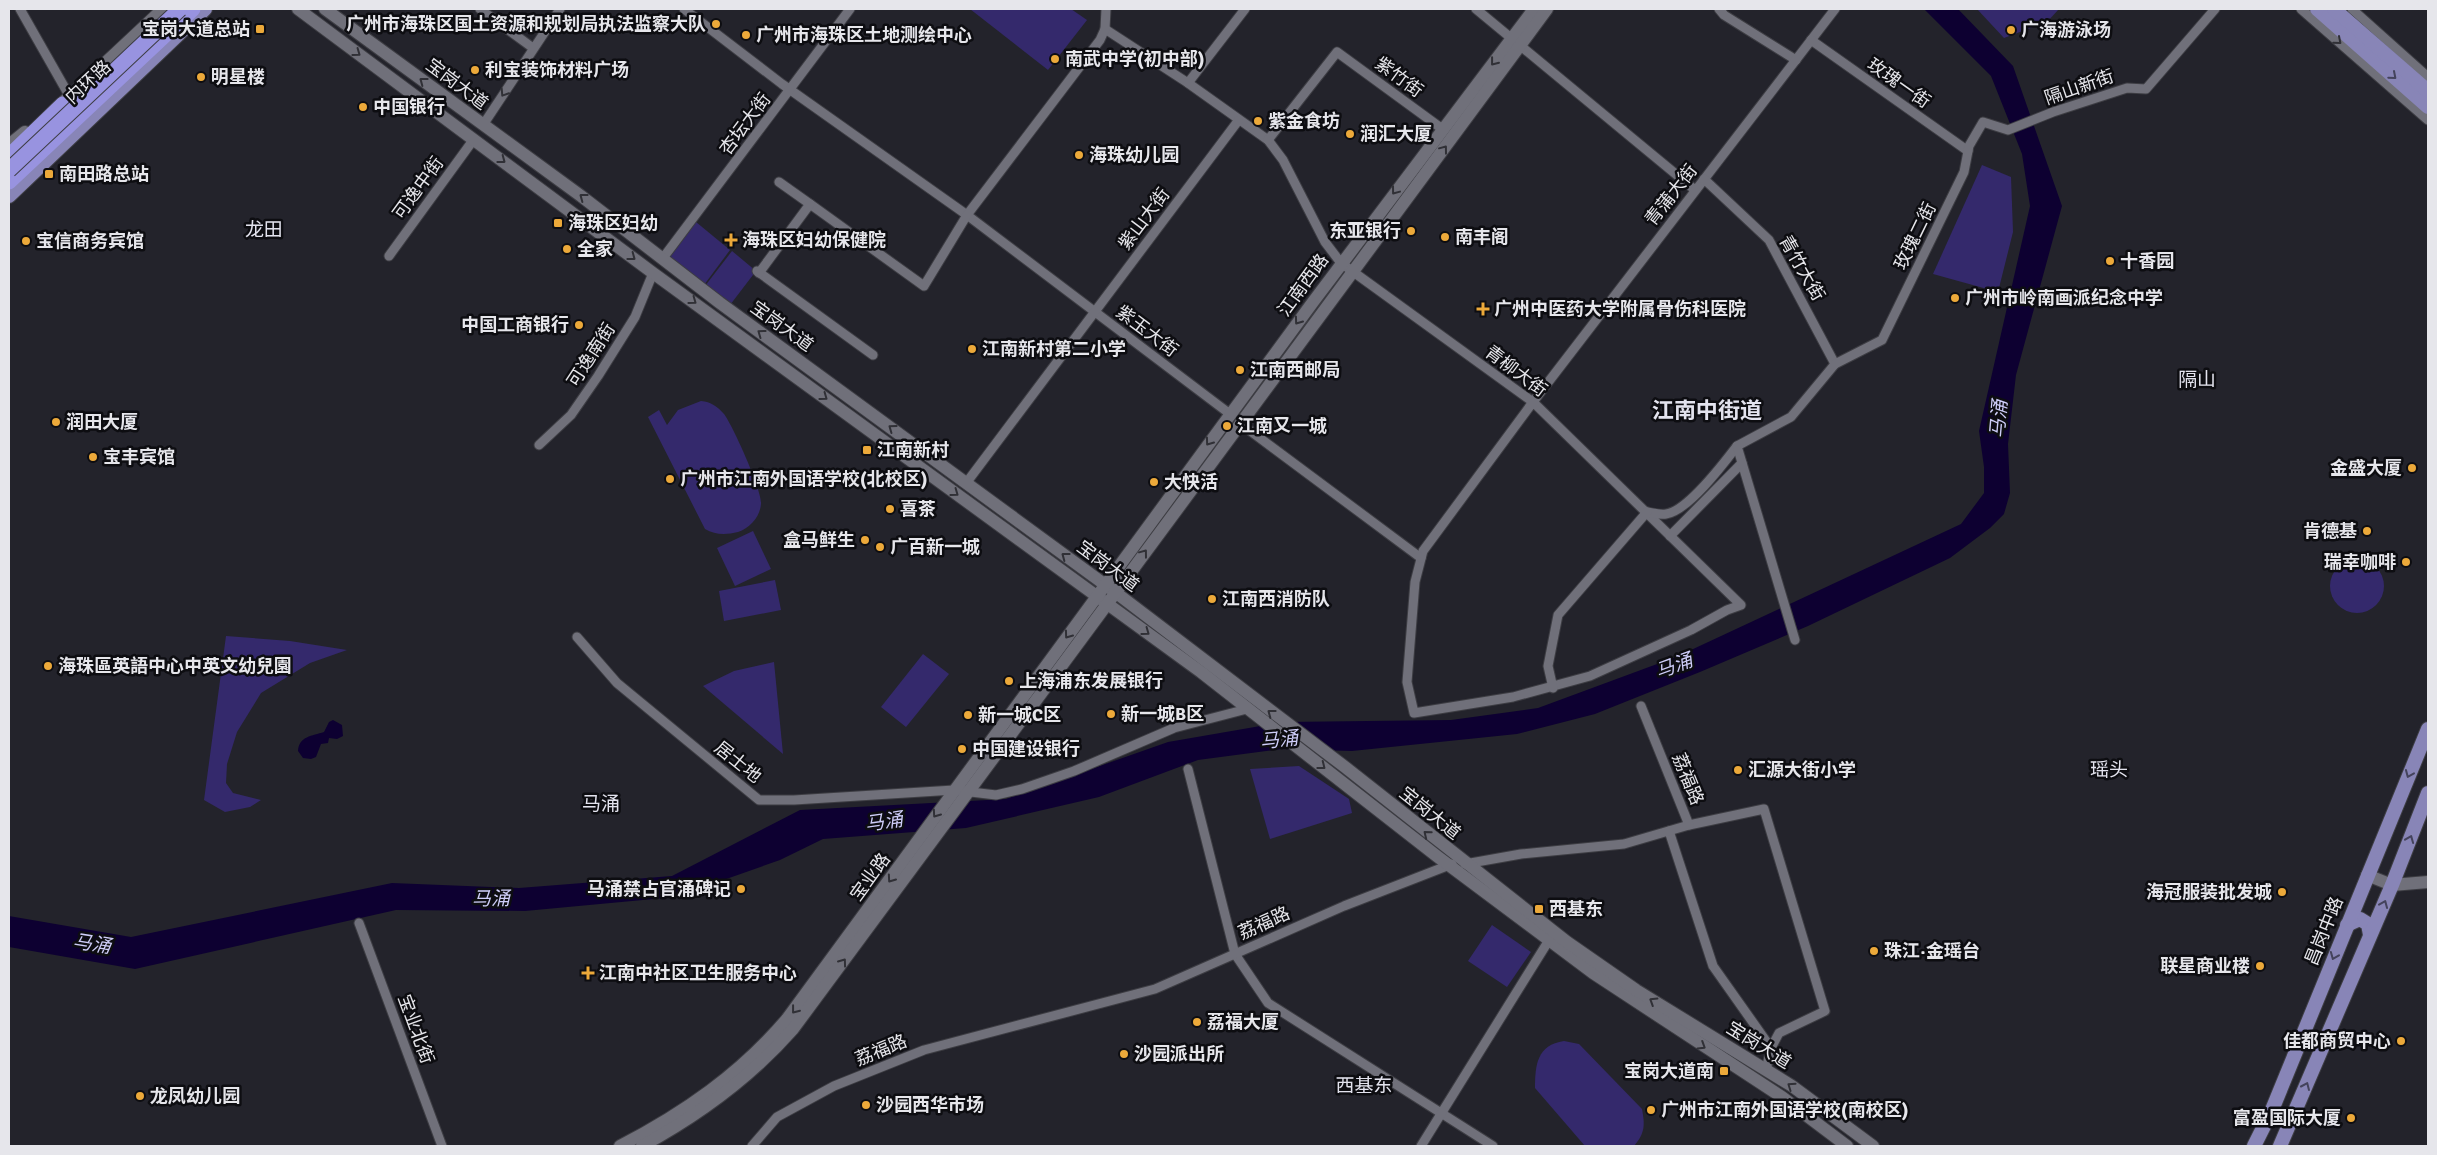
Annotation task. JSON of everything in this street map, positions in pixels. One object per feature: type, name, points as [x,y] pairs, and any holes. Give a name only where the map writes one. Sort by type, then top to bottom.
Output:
[{"type":"highway","name":"内环路","points":[[9,171],[180,9]]},
{"type":"highway","name":"内环路","points":[[9,182],[193,9]]},
{"type":"highway","points":[[9,156],[67,101]]},
{"type":"main road","points":[[9,145],[67,101],[170,9]]},
{"type":"main road","points":[[9,171],[146,42],[160,17],[180,9]]},
{"type":"main road","points":[[9,196],[205,9]]},
{"type":"main road","name":"宝岗大道","points":[[298,9],[653,273],[1102,599],[1203,667],[1345,767],[1465,864],[1603,968],[1766,1070],[1873,1146]]},
{"type":"main road","name":"宝岗大道","points":[[325,9],[664,258],[720,303],[1110,588],[1203,667],[1247,709],[1549,940],[1642,1006],[1782,1097],[1847,1146]]},
{"type":"main road","name":"江南西路","points":[[1110,588],[1230,414],[1441,128],[1516,43],[1534,9]]},
{"type":"main road","points":[[1110,588],[1241,424],[1516,43],[1547,9]]},
{"type":"main road","points":[[2317,9],[2428,107]]},
{"type":"main road","points":[[2334,9],[2428,90]]},
{"type":"main road","points":[[89,80],[127,60]]},
{"type":"main road","points":[[67,101],[103,83]]},
{"type":"main road","points":[[653,273],[664,258]]},
{"type":"main road","name":"宝业路","points":[[620,1146],[669,1120],[708,1094],[745,1064],[773,1036],[925,840],[1110,588]]},
{"type":"main road","name":"昌岗中路","points":[[2254,1146],[2272,1110],[2428,729]]},
{"type":"main road","points":[[2280,1146],[2392,885],[2428,792]]},
{"type":"main road","name":"宝业路","points":[[642,1146],[680,1125],[715,1101],[751,1072],[780,1044],[822,991],[925,840]]},
{"type":"main road","points":[[2367,875],[2392,885],[2428,882]]},
{"type":"main road","points":[[2347,925],[2360,918],[2368,924],[2370,935]]},
{"type":"street","points":[[20,9],[67,101]]},
{"type":"street","points":[[480,9],[533,48]]},
{"type":"street","points":[[483,125],[560,9]]},
{"type":"street","points":[[684,9],[790,90],[967,215],[1094,312]]},
{"type":"street","name":"杏坛大街","points":[[664,258],[850,9]]},
{"type":"street","points":[[779,182],[924,286],[967,215],[1088,57],[1105,29],[1106,9]]},
{"type":"street","points":[[1188,83],[1245,9]]},
{"type":"street","points":[[1476,9],[1696,190]]},
{"type":"street","points":[[1719,9],[1724,15],[1796,60]]},
{"type":"street","name":"青蒲大街","points":[[1553,688],[1513,697],[1414,713],[1407,682],[1414,582],[1423,551],[1533,402],[1835,9]]},
{"type":"street","name":"隔山新街","points":[[2008,130],[2037,118],[2127,88],[2146,89],[2215,9]]},
{"type":"street","points":[[2301,9],[2428,120]]},
{"type":"street","points":[[2352,9],[2428,77]]},
{"type":"street","points":[[1105,29],[1188,83],[1238,121],[1268,140],[1283,160],[1326,242],[1342,263],[1352,272]]},
{"type":"street","name":"玫瑰一街","points":[[1811,40],[1968,151]]},
{"type":"street","name":"紫竹街","points":[[1268,140],[1337,52],[1441,128]]},
{"type":"street","name":"紫山大街","points":[[1094,312],[1238,121]]},
{"type":"street","name":"玫瑰二街","points":[[1836,364],[1882,340],[1964,172],[1968,151],[1983,122],[2008,130]]},
{"type":"street","name":"可逸中街","points":[[389,256],[474,139]]},
{"type":"street","name":"青竹大街","points":[[1704,179],[1769,240],[1836,364]]},
{"type":"street","points":[[810,204],[758,272],[873,355]]},
{"type":"street","name":"青柳大街","points":[[1352,272],[1533,402],[1741,605],[1590,676],[1553,688]]},
{"type":"street","name":"可逸南街","points":[[539,445],[570,416],[598,376],[636,317],[653,273]]},
{"type":"street","name":"紫玉大街","points":[[967,482],[1094,312],[1230,414]]},
{"type":"street","points":[[1553,688],[1548,666],[1558,615],[1646,512],[1667,514],[1682,506],[1717,473],[1737,446],[1791,417],[1836,364]]},
{"type":"street","points":[[1241,424],[1421,558]]},
{"type":"street","points":[[1737,446],[1795,640]]},
{"type":"street","points":[[1670,536],[1742,463]]},
{"type":"street","name":"居士地","points":[[577,638],[617,683],[759,800],[961,792],[996,795],[1022,789],[1074,771],[1174,728],[1247,709]]},
{"type":"street","name":"荔福路","points":[[756,1145],[777,1117],[826,1091],[924,1050],[1155,989],[1344,906],[1449,865],[1521,854],[1624,844],[1689,825],[1641,706]]},
{"type":"street","points":[[1188,769],[1235,954],[1268,1002],[1493,1146]]},
{"type":"street","points":[[1689,825],[1764,808],[1825,1011],[1779,1033],[1771,1048],[1766,1070]]},
{"type":"street","points":[[1669,831],[1713,966],[1771,1048]]},
{"type":"street","name":"宝业北街","points":[[359,923],[442,1146]]},
{"type":"street","points":[[1421,1146],[1549,940]]},
{"type":"shaded area","name":"南武中学(初中部)","points":[[970,9],[1071,9],[1087,20],[1048,70]]},
{"type":"shaded area","name":"广海游泳场","points":[[1977,9],[2059,9],[2047,22],[2004,38]]},
{"type":"shaded area","points":[[1982,165],[2011,177],[2013,232],[1998,292],[1933,274]]},
{"type":"shaded area","points":[[696,222],[730,250],[704,285],[669,258]]},
{"type":"shaded area","points":[[732,251],[756,271],[730,305],[705,286]]},
{"type":"shaded area","points":[[701,401],[708,402],[716,407],[728,420],[757,486],[761,504],[760,509],[750,525],[738,532],[721,534],[705,529],[648,417],[659,410],[667,425],[678,410]]},
{"type":"shaded area","points":[[753,531],[771,569],[735,586],[717,548]]},
{"type":"shaded area","points":[[2352,559],[2362,559],[2372,563],[2380,571],[2384,586],[2380,601],[2372,609],[2362,613],[2352,613],[2342,609],[2334,601],[2330,591],[2330,581],[2334,571],[2342,563]]},
{"type":"shaded area","points":[[775,580],[781,610],[724,621],[719,591]]},
{"type":"shaded area","points":[[226,636],[290,641],[347,650],[310,663],[261,693],[237,732],[227,764],[226,783],[233,793],[261,800],[250,807],[225,812],[204,800]]},
{"type":"shaded area","points":[[923,654],[949,674],[906,727],[881,707]]},
{"type":"shaded area","points":[[774,662],[783,754],[703,686],[734,671]]},
{"type":"shaded area","points":[[1299,766],[1349,799],[1352,813],[1270,839],[1250,769]]},
{"type":"shaded area","points":[[1492,925],[1531,952],[1507,987],[1468,961]]},
{"type":"shaded area","points":[[1564,1041],[1579,1044],[1642,1109],[1643,1129],[1634,1146],[1585,1146],[1535,1088],[1539,1057],[1548,1047]]},
{"type":"water","points":[[1924,9],[1958,9],[2013,66],[2062,206],[2016,375],[2008,444],[2010,493],[2004,514],[1990,528],[1950,558],[1808,626],[1700,672],[1595,714],[1517,734],[1352,751],[1282,749],[1198,760],[1099,797],[966,828],[823,839],[780,860],[675,897],[525,911],[396,910],[135,969],[9,947],[9,916],[131,937],[392,883],[519,888],[672,876],[800,810],[1006,799],[1168,742],[1284,722],[1451,720],[1538,708],[1676,657],[1961,524],[1984,493],[1984,467],[1979,431],[2030,206],[2022,154],[1991,76]]},
{"type":"water","points":[[333,720],[342,725],[343,736],[337,739],[329,738],[328,743],[321,744],[316,757],[311,759],[303,758],[298,751],[301,742],[307,737],[324,732],[329,722]]},
{"type":"tunnel","points":[[1166,513],[1343,272]]},
{"type":"place","name":"广州市海珠区国土资源和规划局执法监察大队","points":[[716,24]]},
{"type":"place","name":"宝岗大道总站","points":[[260,29]]},
{"type":"place","name":"广海游泳场","points":[[2011,30]]},
{"type":"place","name":"广州市海珠区土地测绘中心","points":[[746,35]]},
{"type":"place","name":"南武中学(初中部)","points":[[1055,59]]},
{"type":"place","name":"利宝装饰材料广场","points":[[475,70]]},
{"type":"place","name":"明星楼","points":[[201,77]]},
{"type":"place","name":"中国银行","points":[[363,107]]},
{"type":"place","name":"紫金食坊","points":[[1258,121]]},
{"type":"place","name":"润汇大厦","points":[[1350,134]]},
{"type":"place","name":"海珠幼儿园","points":[[1079,155]]},
{"type":"place","name":"南田路总站","points":[[49,174]]},
{"type":"place","name":"海珠区妇幼","points":[[558,223]]},
{"type":"place","name":"东亚银行","points":[[1411,231]]},
{"type":"place","name":"南丰阁","points":[[1445,237]]},
{"type":"place","name":"海珠区妇幼保健院","points":[[731,240]]},
{"type":"place","name":"宝信商务宾馆","points":[[26,241]]},
{"type":"place","name":"全家","points":[[567,249]]},
{"type":"place","name":"十香园","points":[[2110,261]]},
{"type":"place","name":"广州市岭南画派纪念中学","points":[[1955,298]]},
{"type":"place","name":"广州中医药大学附属骨伤科医院","points":[[1483,309]]},
{"type":"place","name":"中国工商银行","points":[[579,325]]},
{"type":"place","name":"江南新村第二小学","points":[[972,349]]},
{"type":"place","name":"江南西邮局","points":[[1240,370]]},
{"type":"place","name":"润田大厦","points":[[56,422]]},
{"type":"place","name":"江南又一城","points":[[1227,426]]},
{"type":"place","name":"江南新村","points":[[867,450]]},
{"type":"place","name":"宝丰宾馆","points":[[93,457]]},
{"type":"place","name":"金盛大厦","points":[[2412,468]]},
{"type":"place","name":"广州市江南外国语学校(北校区)","points":[[670,479]]},
{"type":"place","name":"大快活","points":[[1154,482]]},
{"type":"place","name":"喜茶","points":[[890,509]]},
{"type":"place","name":"肯德基","points":[[2367,531]]},
{"type":"place","name":"盒马鲜生","points":[[865,540]]},
{"type":"place","name":"广百新一城","points":[[880,547]]},
{"type":"place","name":"瑞幸咖啡","points":[[2406,562]]},
{"type":"place","name":"江南西消防队","points":[[1212,599]]},
{"type":"place","name":"海珠區英語中心中英文幼兒園","points":[[48,666]]},
{"type":"place","name":"上海浦东发展银行","points":[[1009,681]]},
{"type":"place","name":"新一城B区","points":[[1111,714]]},
{"type":"place","name":"新一城C区","points":[[968,715]]},
{"type":"place","name":"中国建设银行","points":[[962,749]]},
{"type":"place","name":"汇源大街小学","points":[[1738,770]]},
{"type":"place","name":"马涌禁占官涌碑记","points":[[741,889]]},
{"type":"place","name":"海冠服装批发城","points":[[2282,892]]},
{"type":"place","name":"西基东","points":[[1539,909]]},
{"type":"place","name":"珠江·金瑶台","points":[[1874,951]]},
{"type":"place","name":"联星商业楼","points":[[2260,966]]},
{"type":"place","name":"江南中社区卫生服务中心","points":[[588,973]]},
{"type":"place","name":"荔福大厦","points":[[1197,1022]]},
{"type":"place","name":"佳都商贸中心","points":[[2401,1041]]},
{"type":"place","name":"沙园派出所","points":[[1124,1054]]},
{"type":"place","name":"宝岗大道南","points":[[1724,1071]]},
{"type":"place","name":"龙凤幼儿园","points":[[140,1096]]},
{"type":"place","name":"沙园西华市场","points":[[866,1105]]},
{"type":"place","name":"广州市江南外国语学校(南校区)","points":[[1651,1110]]},
{"type":"place","name":"富盈国际大厦","points":[[2351,1118]]},
{"type":"district","name":"龙田","points":[[264,230]]},
{"type":"district","name":"隔山","points":[[2197,380]]},
{"type":"district","name":"江南中街道","points":[[1707,410]]},
{"type":"district","name":"瑶头","points":[[2109,770]]},
{"type":"district","name":"马涌","points":[[601,804]]},
{"type":"district","name":"西基东","points":[[1364,1086]]}]
